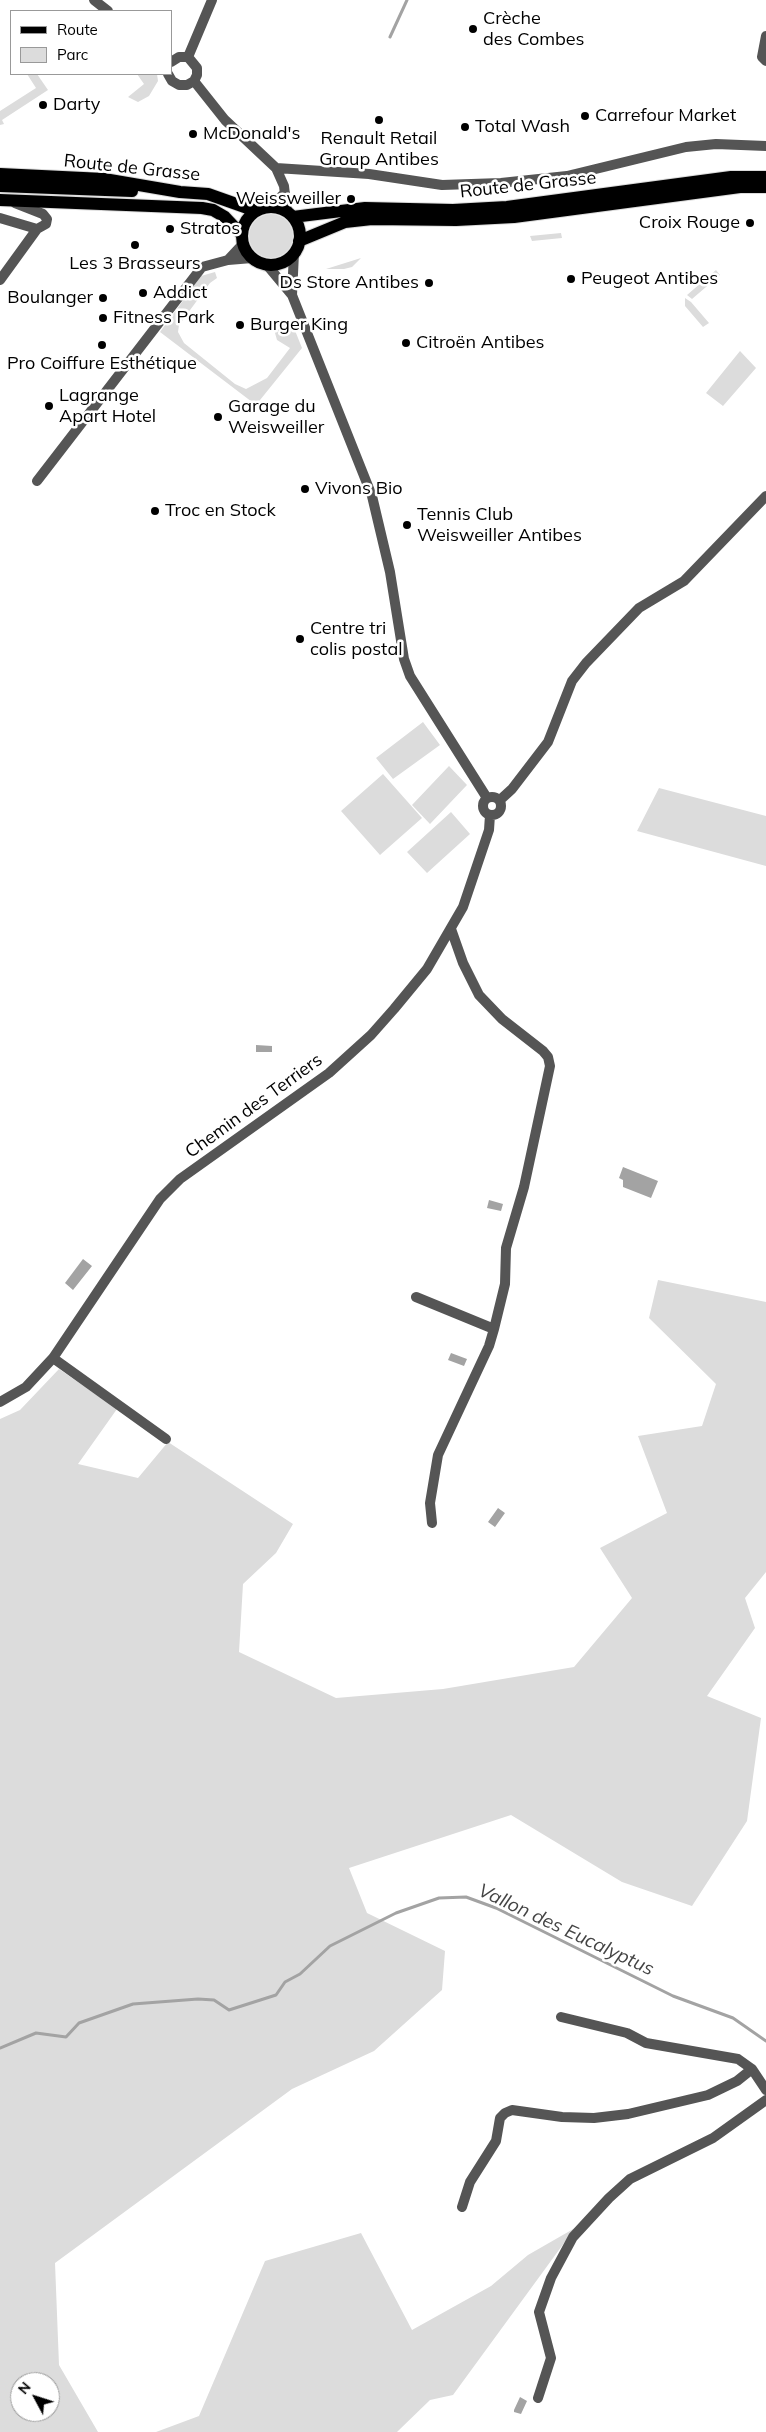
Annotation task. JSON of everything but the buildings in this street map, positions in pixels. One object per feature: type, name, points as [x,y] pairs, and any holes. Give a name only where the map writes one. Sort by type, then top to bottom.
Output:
[{"type":"main road","name":"Route de Grasse","points":[[0,174],[104,179],[180,192],[208,194],[256,211]]},
{"type":"main road","name":"Route de Grasse","points":[[290,214],[366,208],[453,210],[507,207],[731,177],[766,177]]},
{"type":"main road","points":[[0,186],[180,192]]},
{"type":"main road","name":"Route de Grasse","points":[[300,241],[345,222],[372,219],[456,220],[514,217],[740,187],[766,187]]},
{"type":"main road","name":"Route de Grasse","points":[[4,200],[202,208],[212,210],[225,217],[243,240]]},
{"type":"main road","points":[[270,207],[290,214],[298,225],[300,241],[294,253],[282,262],[267,265],[252,258],[243,240],[249,218],[256,211],[270,207]]},
{"type":"street","points":[[94,0],[107,10]]},
{"type":"street","points":[[188,57],[212,0]]},
{"type":"street","points":[[766,36],[762,57],[766,61]]},
{"type":"street","points":[[169,75],[172,81],[179,85],[187,85],[194,81],[197,68],[194,61],[188,57],[179,57],[172,60]]},
{"type":"street","points":[[194,81],[225,120],[276,168],[290,214]]},
{"type":"street","points":[[276,168],[378,175],[442,185],[482,184],[567,176],[686,147],[716,144],[766,146]]},
{"type":"street","points":[[270,207],[285,193]]},
{"type":"street","points":[[0,280],[47,219],[43,214],[4,200]]},
{"type":"street","points":[[0,218],[41,226]]},
{"type":"street","points":[[228,260],[243,240]]},
{"type":"street","points":[[292,295],[294,253]]},
{"type":"street","points":[[36,481],[202,267],[228,260],[252,258]]},
{"type":"street","points":[[267,265],[292,295],[372,496],[390,572],[404,659],[408,670],[487,798]]},
{"type":"street","points":[[500,800],[512,788],[548,742],[572,681],[586,663],[639,608],[684,581],[766,496]]},
{"type":"street","points":[[492,796],[500,800],[502,805],[500,811],[496,814],[490,814],[484,809],[484,803],[487,798],[492,796]]},
{"type":"street","name":"Chemin des Terriers","points":[[0,1402],[26,1387],[54,1358],[160,1199],[180,1179],[277,1112],[353,1052],[394,1010],[427,969],[463,907],[490,830],[490,814]]},
{"type":"street","points":[[432,1523],[430,1503],[438,1456],[489,1346],[494,1329],[505,1284],[506,1248],[526,1178],[550,1066],[548,1057],[543,1051],[502,1019],[478,995],[463,963],[451,929]]},
{"type":"street","points":[[416,1297],[494,1329]]},
{"type":"street","points":[[54,1358],[166,1440]]},
{"type":"street","points":[[561,2017],[627,2034],[646,2043],[738,2059],[752,2069],[766,2090]]},
{"type":"street","points":[[462,2207],[470,2182],[496,2141],[500,2118],[505,2113],[512,2110],[562,2117],[594,2118],[628,2114],[708,2095],[737,2080],[752,2069]]},
{"type":"street","points":[[538,2398],[551,2358],[539,2312],[551,2278],[573,2236],[630,2179],[713,2138],[766,2100]]},
{"type":"green space","points":[[28,75],[38,75],[48,90],[2,120],[4,124],[0,125],[0,111],[36,88]]},
{"type":"green space","points":[[138,75],[157,75],[158,81],[149,96],[138,102],[128,97],[144,84]]},
{"type":"green space","points":[[271,214],[283,218],[289,224],[293,236],[289,248],[283,254],[271,258],[259,254],[253,248],[249,236],[253,224],[259,218]]},
{"type":"green space","points":[[561,233],[562,238],[532,241],[530,236]]},
{"type":"green space","points":[[361,258],[352,267],[326,269]]},
{"type":"green space","points":[[716,270],[720,275],[692,299],[687,295]]},
{"type":"green space","points":[[215,272],[217,278],[210,283],[179,325],[178,332],[184,343],[235,384],[246,389],[267,378],[290,348],[277,340],[275,333],[279,325],[292,323],[302,348],[256,405],[160,332],[201,276]]},
{"type":"green space","points":[[685,298],[691,302],[709,323],[703,327],[685,306]]},
{"type":"green space","points":[[740,351],[756,368],[723,406],[706,393]]},
{"type":"green space","points":[[423,722],[440,745],[393,779],[376,758]]},
{"type":"green space","points":[[449,766],[467,785],[430,824],[412,805]]},
{"type":"green space","points":[[383,774],[422,818],[380,855],[341,811]]},
{"type":"green space","points":[[659,788],[766,816],[766,866],[637,831]]},
{"type":"green space","points":[[451,812],[470,834],[427,873],[407,852]]},
{"type":"green space","points":[[658,1280],[766,1302],[766,1572],[745,1598],[755,1628],[707,1696],[761,1718],[747,1821],[692,1906],[622,1882],[511,1815],[349,1868],[367,1913],[445,1951],[442,1990],[374,2051],[292,2089],[55,2263],[59,2365],[98,2432],[0,2432],[0,1419],[20,1410],[59,1369],[117,1409],[78,1464],[138,1478],[168,1442],[293,1524],[276,1553],[243,1584],[239,1652],[336,1698],[443,1689],[574,1667],[632,1598],[600,1548],[667,1513],[638,1436],[702,1426],[716,1384],[649,1318]]},
{"type":"green space","points":[[575,2228],[453,2395],[430,2400],[397,2432],[156,2432],[199,2416],[265,2261],[361,2233],[412,2330],[491,2286],[528,2255]]},
{"type":"shaded area","points":[[256,1045],[272,1046],[272,1052],[256,1052]]},
{"type":"shaded area","points":[[623,1167],[658,1181],[651,1198],[623,1187],[623,1180],[619,1178]]},
{"type":"shaded area","points":[[489,1200],[503,1204],[501,1211],[487,1208]]},
{"type":"shaded area","points":[[83,1259],[92,1266],[73,1290],[65,1283]]},
{"type":"shaded area","points":[[451,1353],[467,1359],[464,1366],[448,1360]]},
{"type":"shaded area","points":[[498,1508],[505,1513],[495,1527],[488,1522]]},
{"type":"shaded area","points":[[520,2397],[527,2401],[521,2414],[514,2412]]},
{"type":"waterway","points":[[390,37],[407,0]]},
{"type":"waterway","name":"Vallon des Eucalyptus","points":[[0,2048],[36,2033],[66,2037],[79,2023],[133,2004],[198,1999],[214,2000],[229,2010],[276,1995],[285,1982],[300,1974],[330,1946],[396,1913],[439,1898],[466,1897],[496,1908],[673,1996],[733,2018],[766,2041]]},
{"type":"place","name":"Crèche des Combes","points":[[473,29]]},
{"type":"place","name":"Darty","points":[[43,105]]},
{"type":"place","name":"Carrefour Market","points":[[585,116]]},
{"type":"place","name":"Renault Retail Group Antibes","points":[[379,120]]},
{"type":"place","name":"Total Wash","points":[[465,127]]},
{"type":"place","name":"McDonald's","points":[[193,134]]},
{"type":"place","name":"Weissweiller","points":[[351,199]]},
{"type":"place","name":"Croix Rouge","points":[[750,223]]},
{"type":"place","name":"Stratos","points":[[170,229]]},
{"type":"place","name":"Les 3 Brasseurs","points":[[135,245]]},
{"type":"place","name":"Peugeot Antibes","points":[[571,279]]},
{"type":"place","name":"Ds Store Antibes","points":[[429,283]]},
{"type":"place","name":"Addict","points":[[143,293]]},
{"type":"place","name":"Boulanger","points":[[103,298]]},
{"type":"place","name":"Fitness Park","points":[[103,318]]},
{"type":"place","name":"Burger King","points":[[240,325]]},
{"type":"place","name":"Citroën Antibes","points":[[406,343]]},
{"type":"place","name":"Pro Coiffure Esthétique","points":[[102,345]]},
{"type":"place","name":"Lagrange Apart Hotel","points":[[49,406]]},
{"type":"place","name":"Garage du Weisweiller","points":[[218,417]]},
{"type":"place","name":"Vivons Bio","points":[[305,489]]},
{"type":"place","name":"Troc en Stock","points":[[155,511]]},
{"type":"place","name":"Tennis Club Weisweiller Antibes","points":[[407,525]]},
{"type":"place","name":"Centre tri colis postal","points":[[300,639]]}]
